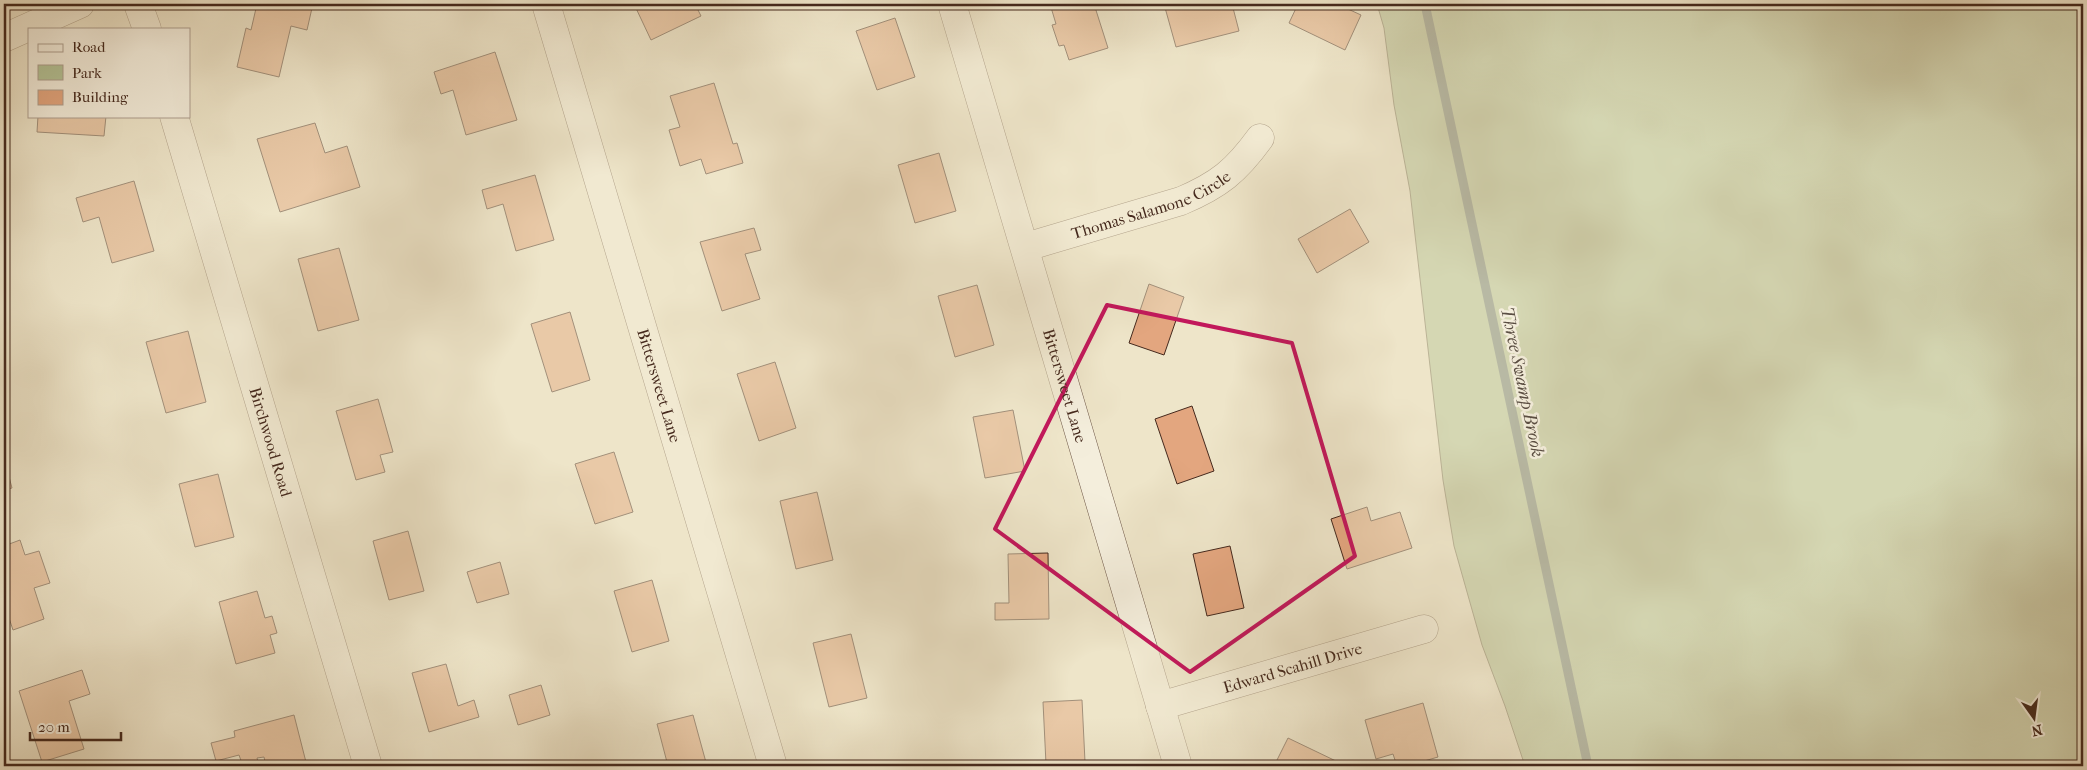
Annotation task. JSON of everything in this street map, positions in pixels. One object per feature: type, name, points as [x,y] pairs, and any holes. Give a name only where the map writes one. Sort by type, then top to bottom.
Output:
[{"type":"street","points":[[4,38],[80,4]]},
{"type":"street","points":[[138,4],[147,28]]},
{"type":"street","name":"Bittersweet Lane","points":[[546,4],[773,766]]},
{"type":"street","name":"Bittersweet Lane","points":[[952,4],[1026,248],[1178,766]]},
{"type":"street","name":"Birchwood Road","points":[[175,118],[368,766]]},
{"type":"street","name":"Thomas Salamone Circle","points":[[1026,248],[1181,201],[1200,193],[1234,171],[1260,138]]},
{"type":"street","name":"Edward Scahill Drive","points":[[1160,706],[1424,630]]},
{"type":"highlighted area","points":[[1107,305],[1292,343],[1355,556],[1190,672],[995,529]]},
{"type":"green space","points":[[1377,4],[2083,4],[2083,766],[1525,766],[1482,645],[1454,546],[1443,480],[1410,191],[1394,105],[1384,28]]},
{"type":"building","points":[[257,4],[294,4],[312,8],[307,30],[291,26],[279,77],[237,67],[246,28],[251,30]]},
{"type":"building","points":[[634,4],[695,4],[701,16],[651,40]]},
{"type":"building","points":[[1050,4],[1094,4],[1108,48],[1069,60],[1064,45],[1059,46],[1052,25],[1056,24]]},
{"type":"building","points":[[1164,4],[1232,4],[1239,31],[1176,47]]},
{"type":"building","points":[[1298,4],[1337,4],[1361,15],[1345,50],[1289,23]]},
{"type":"building","points":[[895,18],[915,77],[877,90],[856,31]]},
{"type":"building","points":[[495,52],[517,120],[466,135],[453,90],[441,94],[434,72]]},
{"type":"building","points":[[714,83],[733,144],[737,143],[743,163],[706,174],[701,159],[680,166],[669,130],[680,127],[670,96]]},
{"type":"building","points":[[38,118],[106,118],[104,136],[37,132]]},
{"type":"building","points":[[315,123],[325,153],[347,146],[360,187],[280,212],[257,139]]},
{"type":"building","points":[[939,153],[956,211],[915,223],[898,165]]},
{"type":"building","points":[[535,175],[554,240],[516,251],[503,204],[487,209],[482,190]]},
{"type":"building","points":[[134,181],[154,251],[112,263],[99,217],[83,222],[76,198]]},
{"type":"building","points":[[1350,209],[1369,242],[1317,273],[1298,239]]},
{"type":"building","points":[[754,228],[761,250],[745,254],[760,299],[722,311],[700,242]]},
{"type":"building","points":[[339,248],[359,320],[318,331],[298,259]]},
{"type":"building","points":[[1149,284],[1184,297],[1164,355],[1129,343]]},
{"type":"building","points":[[977,285],[994,345],[955,357],[938,296]]},
{"type":"building","points":[[570,312],[590,380],[552,392],[531,324]]},
{"type":"building","points":[[188,331],[206,402],[166,413],[146,342]]},
{"type":"building","points":[[775,362],[796,428],[759,441],[737,374]]},
{"type":"building","points":[[378,399],[393,452],[380,455],[385,472],[356,480],[336,411]]},
{"type":"building","points":[[1192,406],[1214,471],[1177,484],[1155,419]]},
{"type":"building","points":[[1013,410],[1025,471],[985,478],[973,417]]},
{"type":"building","points":[[614,452],[633,512],[595,524],[575,464]]},
{"type":"building","points":[[4,458],[12,488],[4,490]]},
{"type":"building","points":[[218,474],[234,537],[195,547],[179,484]]},
{"type":"building","points":[[817,492],[833,560],[796,569],[780,501]]},
{"type":"building","points":[[1367,507],[1371,521],[1400,512],[1412,548],[1347,569],[1331,519]]},
{"type":"building","points":[[408,531],[424,591],[389,600],[373,541]]},
{"type":"building","points":[[20,540],[25,555],[39,551],[50,583],[34,588],[44,619],[13,630],[4,603],[4,546]]},
{"type":"building","points":[[1230,546],[1244,608],[1207,616],[1193,554]]},
{"type":"building","points":[[1048,553],[1049,619],[995,620],[995,603],[1009,603],[1008,554]]},
{"type":"building","points":[[500,562],[509,594],[477,603],[467,572]]},
{"type":"building","points":[[652,580],[669,641],[632,652],[614,591]]},
{"type":"building","points":[[257,591],[265,618],[272,616],[277,633],[270,635],[275,653],[236,664],[219,602]]},
{"type":"building","points":[[851,634],[867,698],[829,707],[813,643]]},
{"type":"building","points":[[446,664],[458,706],[474,700],[479,717],[429,732],[412,673]]},
{"type":"building","points":[[82,670],[90,694],[69,701],[84,749],[42,762],[19,691]]},
{"type":"building","points":[[541,685],[550,715],[518,725],[509,695]]},
{"type":"building","points":[[1082,700],[1085,762],[1046,764],[1043,702]]},
{"type":"building","points":[[1423,703],[1438,757],[1407,766],[1397,766],[1393,754],[1376,759],[1365,720]]},
{"type":"building","points":[[294,715],[307,766],[266,766],[264,757],[257,758],[259,766],[243,766],[239,755],[216,761],[211,743],[235,737],[234,731]]},
{"type":"building","points":[[693,715],[707,766],[668,766],[657,724]]},
{"type":"building","points":[[1288,738],[1338,762],[1336,766],[1274,766]]},
{"type":"waterway","name":"Three Swamp Brook","points":[[1425,4],[1588,766]]}]
